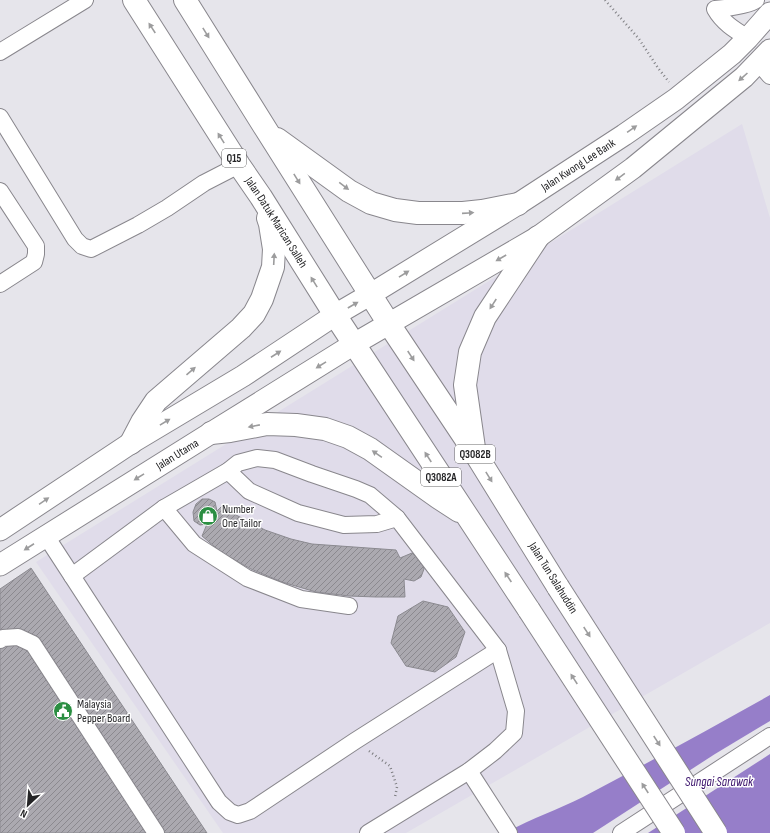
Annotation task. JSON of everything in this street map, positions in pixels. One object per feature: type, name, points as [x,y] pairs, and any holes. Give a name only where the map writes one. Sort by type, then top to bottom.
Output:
[{"type":"highway","name":"Jalan Datuk Marican Salleh","points":[[134,0],[354,344]]},
{"type":"highway","points":[[186,0],[389,324]]},
{"type":"highway","points":[[267,131],[349,191],[371,203],[418,213],[463,213],[518,204]]},
{"type":"highway","points":[[131,443],[142,422],[156,401],[241,328],[254,314],[262,299],[273,267],[274,249],[270,224],[261,197]]},
{"type":"highway","points":[[474,453],[465,386],[470,352],[485,317],[538,237]]},
{"type":"highway","name":"Jalan Tun Salahuddin","points":[[389,324],[474,453],[716,833]]},
{"type":"highway","name":"Q3082A","points":[[354,344],[674,833]]},
{"type":"highway","points":[[211,432],[230,431],[267,424],[296,425],[325,429],[348,437],[370,449],[467,516]]},
{"type":"main road","name":"Jalan Kwong Lee Bank","points":[[335,315],[518,204],[624,135],[676,99],[732,54],[770,13]]},
{"type":"main road","points":[[389,324],[538,237],[633,168],[744,77],[766,63]]},
{"type":"main road","points":[[0,530],[131,443],[243,376],[335,315]]},
{"type":"main road","name":"Jalan Utama","points":[[0,565],[211,432],[389,324]]},
{"type":"street","points":[[0,52],[85,0]]},
{"type":"street","points":[[748,38],[729,26],[719,16],[715,9],[752,3],[756,0]]},
{"type":"street","points":[[0,117],[75,239],[82,246],[91,249],[167,208],[204,183],[239,165]]},
{"type":"street","points":[[0,191],[36,246],[36,254],[34,262],[0,284]]},
{"type":"street","points":[[72,576],[164,508],[228,471],[238,463],[257,458],[275,460],[356,489],[370,495],[397,518],[498,650],[516,711],[514,733],[496,751],[469,771],[368,833]]},
{"type":"street","points":[[228,471],[249,491],[298,513],[344,525],[376,524],[397,518]]},
{"type":"street","points":[[164,508],[194,544],[247,578],[301,599],[349,606]]},
{"type":"street","points":[[46,536],[219,802],[230,812],[238,815],[250,811],[355,741],[498,650]]},
{"type":"street","points":[[0,640],[3,638],[18,637],[33,644],[156,833]]},
{"type":"street","points":[[621,833],[770,736]]},
{"type":"street","points":[[469,771],[510,833]]},
{"type":"path","points":[[605,0],[639,39],[658,68],[672,85],[676,99]]},
{"type":"path","points":[[355,741],[390,766],[397,787],[392,818]]},
{"type":"shaded area","points":[[742,124],[770,218],[770,623],[406,833],[223,833],[36,562]]},
{"type":"water","name":"Sungai Sarawak","points":[[770,695],[770,833],[505,833],[583,797]]},
{"type":"pier","points":[[770,721],[770,754],[648,833],[593,833],[715,754]]},
{"type":"building","points":[[202,499],[209,499],[215,502],[217,511],[223,505],[236,515],[265,530],[291,539],[312,544],[396,550],[400,558],[412,553],[422,562],[424,569],[421,577],[414,581],[404,579],[405,597],[349,596],[316,592],[282,582],[251,569],[222,553],[202,536],[207,524],[200,525],[194,521],[193,512],[196,504]]},
{"type":"building","name":"Malaysia Pepper Board","points":[[31,568],[207,833],[0,833],[0,589]]},
{"type":"building","points":[[423,601],[448,607],[465,632],[456,657],[435,672],[406,666],[391,643],[398,616]]},
{"type":"place","name":"Number One Tailor","points":[[208,516]]},
{"type":"place","name":"Malaysia Pepper Board","points":[[63,711]]}]
